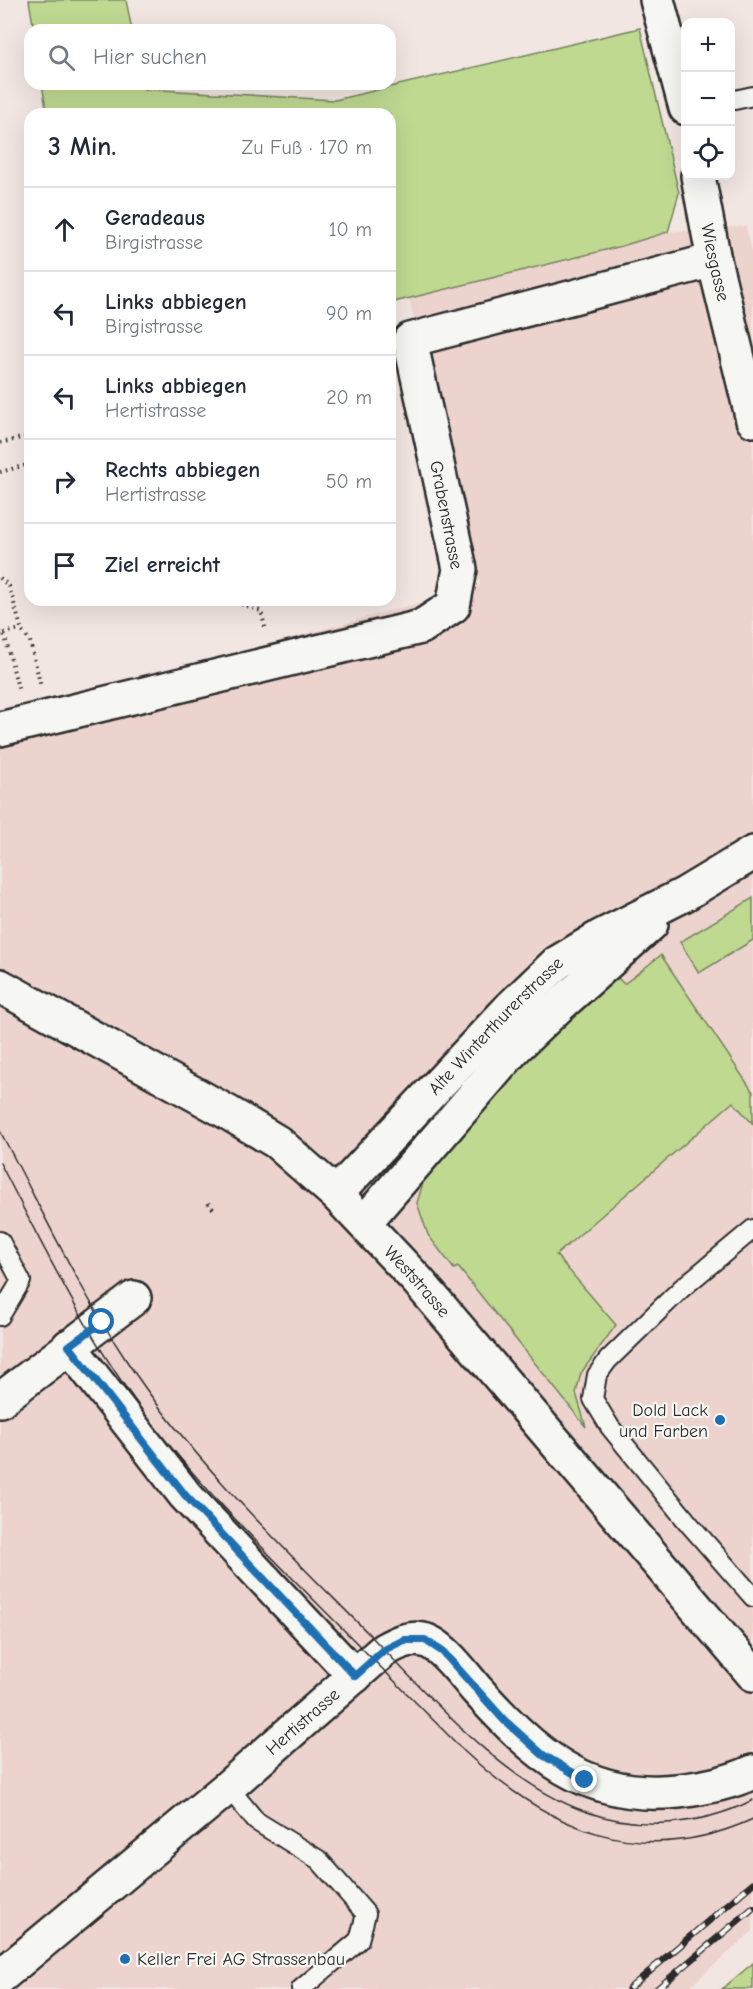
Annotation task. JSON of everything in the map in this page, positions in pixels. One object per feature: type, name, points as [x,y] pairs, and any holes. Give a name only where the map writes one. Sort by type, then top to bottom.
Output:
[{"type":"street","points":[[657,0],[681,89]]},
{"type":"street","name":"Wiesgasse","points":[[699,180],[714,260],[752,407]]},
{"type":"street","name":"Grabenstrasse","points":[[0,729],[421,627],[453,606],[460,569],[410,340],[714,260]]},
{"type":"street","name":"Alte Winterthurerstrasse","points":[[336,1194],[511,1007],[557,963],[600,937],[685,894],[753,853]]},
{"type":"street","name":"Alte Winterthurerstrasse","points":[[364,1223],[515,1048],[685,894]]},
{"type":"street","name":"Weststrasse","points":[[0,986],[277,1142],[336,1194],[418,1281],[753,1674]]},
{"type":"street","points":[[0,1400],[134,1298]]},
{"type":"street","points":[[69,1346],[185,1495],[355,1676]]},
{"type":"street","name":"Hertistrasse","points":[[0,1977],[228,1787],[384,1650],[404,1640],[425,1640],[443,1652],[504,1720],[543,1755],[585,1780],[622,1790],[654,1794],[701,1789],[753,1772]]},
{"type":"lane","points":[[735,100],[753,96]]},
{"type":"lane","points":[[753,1229],[682,1288],[608,1359],[597,1375],[593,1399],[610,1427],[690,1525],[753,1597]]},
{"type":"lane","points":[[0,1241],[21,1281],[0,1316]]},
{"type":"lane","points":[[228,1787],[256,1821],[319,1860],[366,1914],[360,1940],[301,1989]]},
{"type":"path","points":[[0,443],[24,437]]},
{"type":"path","points":[[0,472],[24,466]]},
{"type":"path","points":[[0,578],[9,586],[21,628],[30,641],[43,692]]},
{"type":"path","points":[[247,606],[261,611],[267,634]]},
{"type":"path","points":[[19,694],[2,634],[21,628]]},
{"type":"path","points":[[208,1203],[216,1212]]},
{"type":"shaded area","points":[[746,226],[753,256],[753,1931],[687,1989],[0,1989],[0,718],[480,586],[409,298],[622,246],[668,232]]},
{"type":"green space","points":[[29,0],[126,0],[131,24],[33,24]]},
{"type":"green space","points":[[640,28],[679,193],[668,232],[622,246],[396,302],[396,108],[46,108],[43,90],[161,90],[335,100],[377,90],[396,90],[396,86]]},
{"type":"green space","points":[[753,898],[753,940],[699,973],[680,942]]},
{"type":"green space","points":[[661,955],[753,1092],[753,1124],[733,1102],[556,1255],[616,1325],[581,1373],[576,1393],[586,1427],[458,1267],[454,1269],[428,1235],[417,1203],[426,1173],[550,1032],[617,977],[624,984]]},
{"type":"green space","points":[[753,1963],[753,1989],[722,1989]]},
{"type":"tram line","points":[[0,1131],[76,1276],[108,1332],[152,1397],[209,1468],[240,1502],[467,1734],[523,1779],[553,1797],[584,1811],[605,1817],[626,1821],[670,1823],[712,1816],[753,1800]]},
{"type":"tram line","points":[[0,1163],[105,1357],[165,1440],[242,1526],[465,1752],[530,1803],[564,1821],[599,1834],[635,1841],[673,1841],[712,1834],[753,1819]]},
{"type":"railway","points":[[629,1989],[753,1883]]},
{"type":"railway","points":[[657,1989],[753,1908]]},
{"type":"place","name":"Dold Lack und Farben","points":[[720,1420]]},
{"type":"place","name":"Keller Frei AG Strassenbau","points":[[125,1959]]},
{"type":"route","points":[[102,1322],[69,1346],[185,1495],[355,1676],[384,1650],[404,1640],[425,1640],[443,1652],[504,1720],[543,1755],[585,1780]]}]
